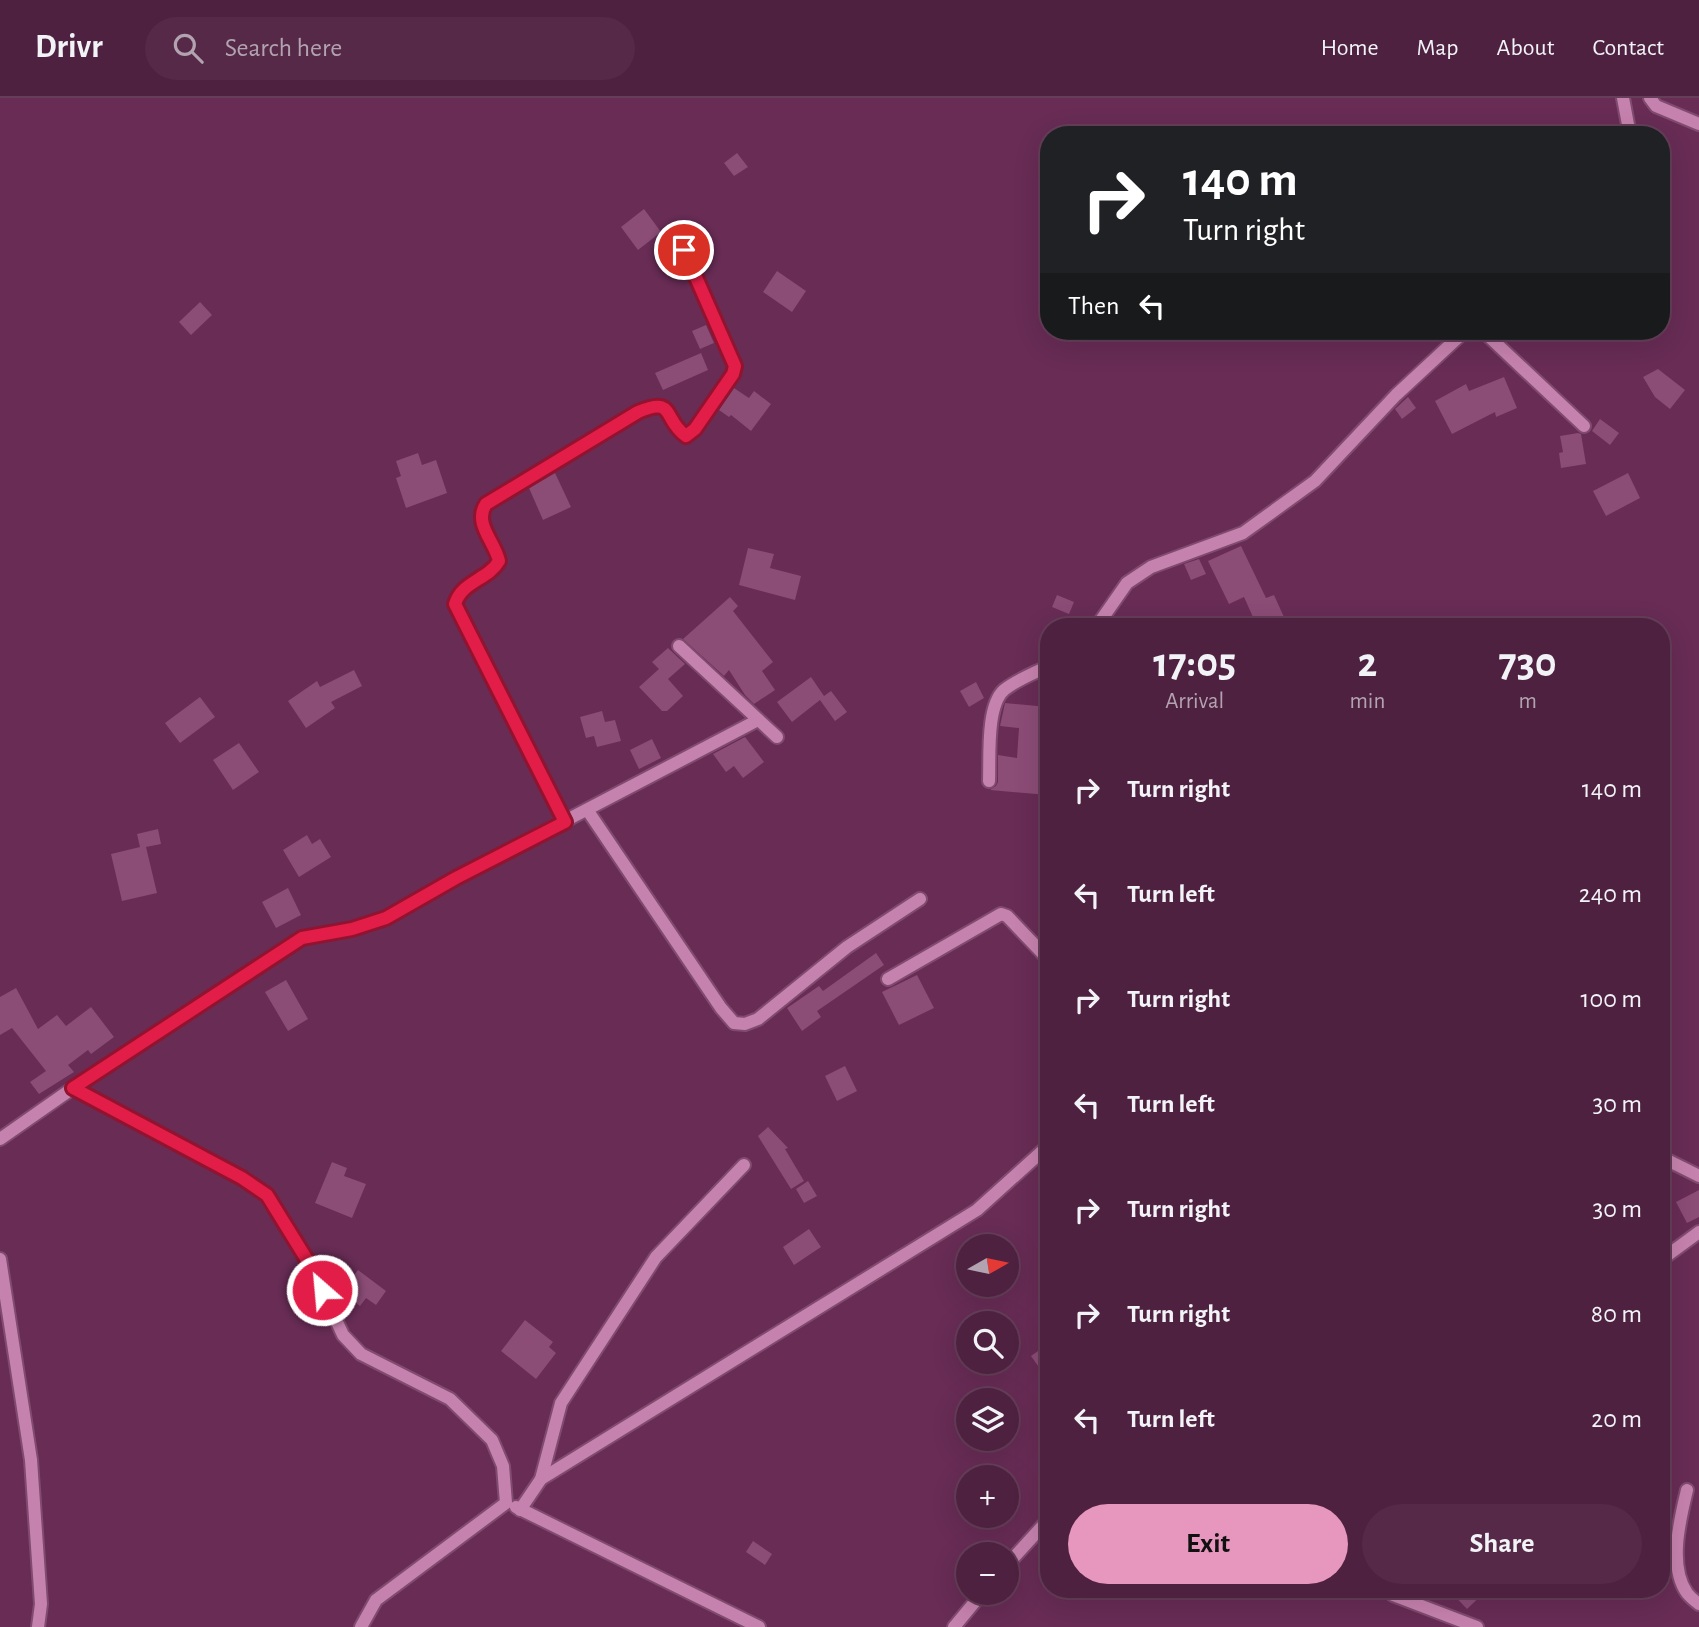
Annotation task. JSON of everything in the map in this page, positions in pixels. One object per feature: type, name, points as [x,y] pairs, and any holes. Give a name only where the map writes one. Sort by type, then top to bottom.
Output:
[{"type":"street","points":[[1623,98],[1628,126]]},
{"type":"street","points":[[1650,98],[1656,106],[1699,124]]},
{"type":"street","points":[[565,822],[455,604],[465,587],[494,568],[499,561],[482,523],[481,515],[486,504],[651,406],[664,407],[676,427],[686,436],[695,429],[733,374],[735,366],[684,250]]},
{"type":"street","points":[[1103,618],[1127,583],[1151,568],[1243,533],[1315,481],[1396,395],[1455,340]]},
{"type":"street","points":[[1493,340],[1584,426]]},
{"type":"street","points":[[679,646],[777,737]]},
{"type":"street","points":[[989,781],[990,734],[996,704],[1003,691],[1040,670]]},
{"type":"street","points":[[0,1139],[302,938],[352,929],[386,918],[456,878],[758,720]]},
{"type":"street","points":[[588,811],[721,1008],[734,1023],[745,1024],[758,1019],[847,947],[920,899]]},
{"type":"street","points":[[888,979],[1001,914],[1007,916],[1040,951]]},
{"type":"street","points":[[73,1088],[242,1178],[267,1195],[312,1268],[343,1335],[361,1354],[450,1399],[492,1440],[503,1466],[506,1503]]},
{"type":"street","points":[[541,1479],[977,1210],[1040,1153]]},
{"type":"street","points":[[1670,1162],[1699,1176]]},
{"type":"street","points":[[520,1510],[541,1479],[561,1403],[656,1258],[744,1165]]},
{"type":"street","points":[[1670,1254],[1699,1232]]},
{"type":"street","points":[[0,1259],[30,1460],[41,1604],[38,1627]]},
{"type":"street","points":[[1687,1490],[1677,1532],[1679,1571],[1686,1593],[1699,1604]]},
{"type":"street","points":[[506,1503],[759,1627]]},
{"type":"street","points":[[361,1627],[376,1600],[506,1503]]},
{"type":"street","points":[[1019,1552],[1040,1529]]},
{"type":"street","points":[[1401,1598],[1477,1627]]},
{"type":"street","points":[[954,1627],[972,1605]]},
{"type":"building","points":[[737,153],[748,167],[734,176],[724,163]]},
{"type":"building","points":[[644,209],[661,232],[638,250],[621,227]]},
{"type":"building","points":[[777,271],[806,291],[792,312],[763,292]]},
{"type":"building","points":[[200,302],[212,315],[191,335],[179,322]]},
{"type":"building","points":[[706,325],[714,343],[700,349],[692,331]]},
{"type":"building","points":[[701,353],[708,370],[663,390],[655,373]]},
{"type":"building","points":[[1658,369],[1685,390],[1670,409],[1655,397],[1643,377]]},
{"type":"building","points":[[1504,377],[1517,408],[1496,417],[1495,412],[1452,434],[1435,401],[1466,384],[1469,391]]},
{"type":"building","points":[[734,388],[749,398],[754,391],[771,404],[751,431],[731,415],[729,417],[719,410]]},
{"type":"building","points":[[1408,397],[1416,408],[1402,419],[1395,409]]},
{"type":"building","points":[[1600,419],[1619,433],[1610,445],[1592,431]]},
{"type":"building","points":[[1581,434],[1586,464],[1561,468],[1559,453],[1563,452],[1560,436]]},
{"type":"building","points":[[418,453],[422,465],[436,460],[447,493],[406,508],[396,478],[401,476],[396,461]]},
{"type":"building","points":[[555,473],[571,507],[543,520],[529,488]]},
{"type":"building","points":[[1628,473],[1640,498],[1606,516],[1593,491]]},
{"type":"building","points":[[1241,546],[1266,598],[1274,595],[1284,618],[1253,618],[1244,597],[1229,604],[1208,561]]},
{"type":"building","points":[[748,548],[774,554],[770,568],[801,576],[795,600],[739,585]]},
{"type":"building","points":[[1199,559],[1206,574],[1191,580],[1184,564]]},
{"type":"building","points":[[1057,595],[1074,602],[1069,614],[1052,607]]},
{"type":"building","points":[[730,597],[738,606],[733,611],[773,662],[762,671],[775,690],[754,704],[729,670],[724,676],[683,639]]},
{"type":"building","points":[[668,648],[685,664],[668,679],[683,696],[667,711],[662,711],[639,687],[659,669],[652,662]]},
{"type":"building","points":[[354,670],[362,686],[331,702],[335,708],[306,728],[288,701],[317,681],[320,687]]},
{"type":"building","points":[[811,677],[824,696],[831,691],[847,712],[835,721],[820,700],[792,722],[777,702]]},
{"type":"building","points":[[976,682],[984,698],[969,707],[960,691]]},
{"type":"building","points":[[200,697],[215,717],[180,743],[165,723]]},
{"type":"building","points":[[1005,703],[1040,706],[1040,794],[990,790],[998,782],[998,755],[1017,758],[1019,728],[1000,726]]},
{"type":"building","points":[[602,711],[605,722],[615,720],[621,741],[597,747],[594,736],[586,738],[580,717]]},
{"type":"building","points":[[745,737],[764,762],[743,778],[734,766],[726,772],[713,754]]},
{"type":"building","points":[[652,739],[661,758],[639,769],[630,750]]},
{"type":"building","points":[[239,743],[259,772],[233,790],[213,760]]},
{"type":"building","points":[[158,829],[161,844],[146,847],[157,893],[122,901],[111,854],[140,847],[137,834]]},
{"type":"building","points":[[307,835],[312,844],[320,839],[331,857],[299,877],[283,850]]},
{"type":"building","points":[[288,888],[301,915],[276,928],[262,902]]},
{"type":"building","points":[[876,953],[884,965],[817,1011],[821,1017],[802,1031],[787,1008],[819,986],[823,991]]},
{"type":"building","points":[[917,975],[934,1008],[899,1025],[882,992]]},
{"type":"building","points":[[286,980],[308,1019],[288,1031],[265,992]]},
{"type":"building","points":[[16,988],[38,1029],[57,1015],[66,1026],[91,1007],[114,1037],[91,1054],[88,1050],[68,1065],[74,1072],[39,1094],[30,1082],[46,1071],[12,1028],[0,1035],[0,997]]},
{"type":"building","points":[[845,1066],[857,1091],[837,1101],[825,1076]]},
{"type":"building","points":[[768,1127],[788,1148],[785,1149],[804,1181],[791,1189],[758,1136]]},
{"type":"building","points":[[332,1162],[347,1168],[344,1176],[366,1184],[352,1218],[315,1203]]},
{"type":"building","points":[[808,1181],[817,1196],[804,1203],[796,1189]]},
{"type":"building","points":[[1699,1190],[1699,1217],[1687,1223],[1676,1202]]},
{"type":"building","points":[[809,1229],[821,1247],[794,1265],[783,1247]]},
{"type":"building","points":[[358,1270],[386,1291],[376,1305],[366,1298],[360,1306],[341,1292]]},
{"type":"building","points":[[525,1320],[553,1342],[549,1347],[556,1353],[536,1379],[501,1351]]},
{"type":"building","points":[[1040,1350],[1040,1369],[1031,1356]]},
{"type":"building","points":[[753,1541],[772,1554],[765,1565],[746,1552]]},
{"type":"building","points":[[1457,1598],[1479,1598],[1467,1609]]},
{"type":"route","points":[[322,1290],[312,1268],[267,1195],[242,1178],[73,1088],[302,938],[352,929],[386,918],[456,878],[565,822],[455,604],[465,587],[494,568],[499,561],[482,523],[482,509],[486,504],[651,406],[664,407],[676,427],[686,436],[695,429],[733,374],[735,366],[684,250]]}]
